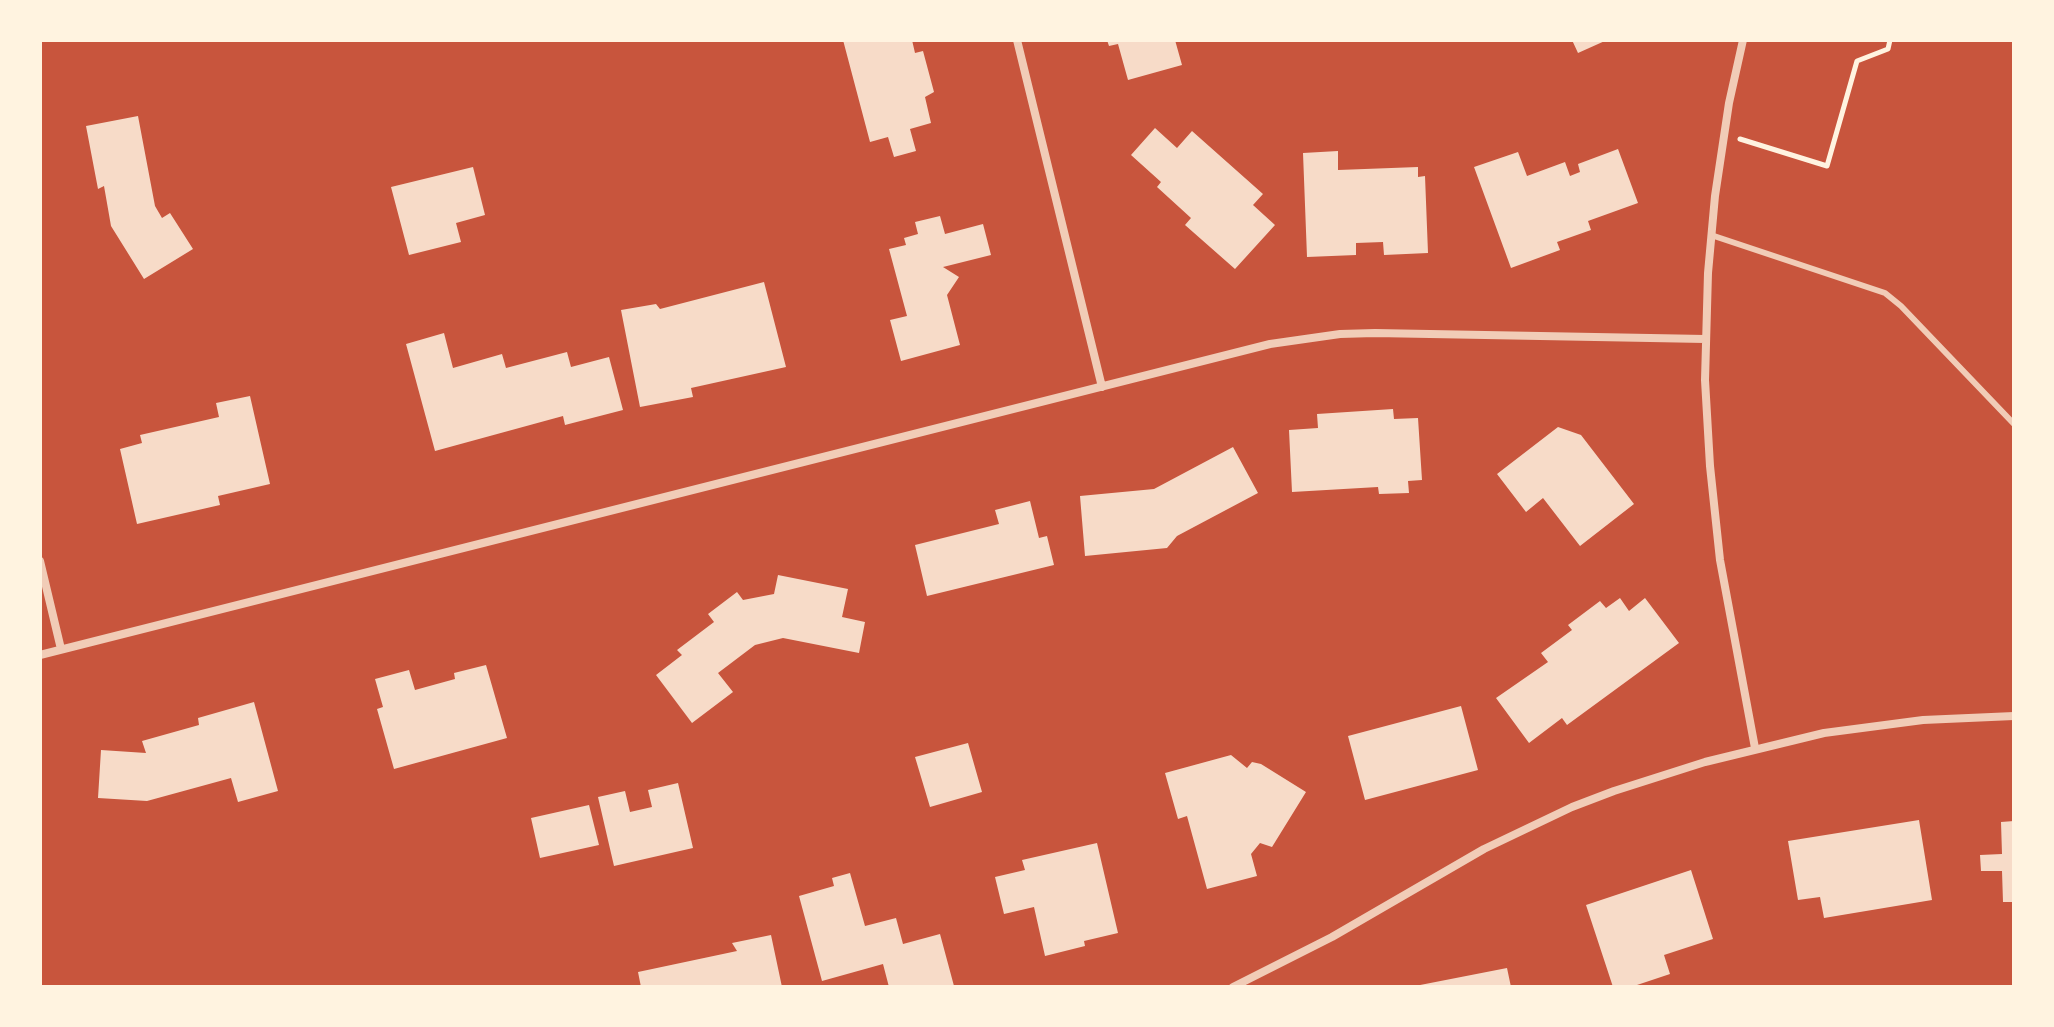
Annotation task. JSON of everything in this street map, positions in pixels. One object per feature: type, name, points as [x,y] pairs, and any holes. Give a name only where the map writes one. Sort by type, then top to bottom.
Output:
[{"type":"street","points":[[1017,40],[1102,387]]},
{"type":"street","points":[[1743,40],[1724,134],[1711,235],[1705,339],[1706,423],[1713,509],[1727,608],[1755,748]]},
{"type":"street","points":[[40,655],[1270,344],[1340,334],[1705,339]]},
{"type":"street","points":[[40,561],[61,649]]},
{"type":"street","points":[[1233,987],[1332,937],[1484,849],[1525,828],[1614,791],[1755,748],[1871,726],[2014,716]]},
{"type":"lane","points":[[1711,235],[1885,293],[2014,424]]},
{"type":"path","points":[[1724,134],[1827,166],[1857,61],[1888,49],[1890,40]]},
{"type":"building","points":[[843,40],[912,40],[915,53],[923,51],[934,92],[925,97],[931,123],[910,129],[916,151],[894,157],[888,137],[870,142]]},
{"type":"building","points":[[1107,40],[1175,40],[1182,65],[1128,80],[1118,44],[1109,46]]},
{"type":"building","points":[[1572,40],[1607,40],[1578,53]]},
{"type":"building","points":[[138,116],[155,206],[162,218],[170,213],[193,249],[144,279],[111,226],[104,186],[98,189],[86,126]]},
{"type":"building","points":[[1155,128],[1177,148],[1192,131],[1263,194],[1253,205],[1275,225],[1235,269],[1185,225],[1191,218],[1157,187],[1161,182],[1131,155]]},
{"type":"building","points":[[1618,149],[1638,203],[1588,221],[1591,230],[1557,242],[1560,250],[1511,268],[1474,167],[1518,152],[1527,176],[1565,162],[1570,176],[1580,172],[1578,164]]},
{"type":"building","points":[[1338,151],[1338,170],[1418,167],[1418,177],[1425,176],[1428,253],[1384,255],[1383,242],[1356,243],[1356,255],[1307,257],[1303,153]]},
{"type":"building","points":[[473,167],[485,215],[456,223],[461,242],[409,255],[391,187]]},
{"type":"building","points":[[940,216],[945,234],[983,224],[991,255],[943,267],[959,277],[947,295],[960,345],[901,361],[890,320],[907,316],[889,249],[906,245],[904,238],[918,234],[915,222]]},
{"type":"building","points":[[764,282],[786,367],[691,388],[693,397],[640,407],[621,310],[656,304],[660,309]]},
{"type":"building","points":[[444,333],[453,368],[502,354],[506,368],[567,352],[571,367],[609,357],[623,410],[565,425],[563,416],[435,451],[406,344]]},
{"type":"building","points":[[250,396],[270,484],[218,496],[220,505],[137,524],[120,449],[142,443],[140,435],[219,417],[216,403]]},
{"type":"building","points":[[1393,409],[1394,419],[1418,418],[1422,480],[1408,481],[1409,493],[1379,494],[1378,487],[1292,492],[1289,430],[1318,428],[1317,414]]},
{"type":"building","points":[[1558,427],[1581,435],[1634,504],[1580,546],[1543,498],[1526,512],[1497,474]]},
{"type":"building","points":[[1233,447],[1258,493],[1177,536],[1167,548],[1085,556],[1080,496],[1154,489]]},
{"type":"building","points":[[1030,501],[1039,538],[1047,536],[1054,565],[927,596],[915,545],[999,524],[995,510]]},
{"type":"building","points":[[778,575],[848,589],[842,617],[865,622],[859,653],[783,638],[755,645],[718,673],[733,692],[692,723],[656,675],[682,655],[677,650],[714,622],[708,614],[737,592],[743,600],[774,594]]},
{"type":"building","points":[[1620,598],[1629,611],[1645,598],[1679,643],[1567,725],[1562,718],[1529,743],[1496,698],[1548,662],[1541,653],[1572,630],[1568,625],[1600,601],[1606,608]]},
{"type":"building","points":[[486,665],[507,738],[394,769],[377,709],[383,707],[375,679],[409,670],[415,690],[455,679],[454,673]]},
{"type":"building","points":[[254,702],[278,791],[238,802],[231,778],[147,801],[98,798],[101,750],[146,753],[142,741],[199,725],[198,718]]},
{"type":"building","points":[[1461,706],[1478,770],[1365,800],[1348,736]]},
{"type":"building","points":[[968,743],[982,792],[930,807],[915,757]]},
{"type":"building","points":[[1231,755],[1247,768],[1252,762],[1261,764],[1306,792],[1272,847],[1260,843],[1251,854],[1257,876],[1207,889],[1187,816],[1178,819],[1165,773]]},
{"type":"building","points":[[678,783],[693,848],[614,866],[598,797],[625,791],[630,812],[652,807],[648,790]]},
{"type":"building","points":[[589,805],[599,845],[540,858],[531,818]]},
{"type":"building","points":[[1919,820],[1932,900],[1824,918],[1820,897],[1798,900],[1788,841]]},
{"type":"building","points":[[2014,821],[2014,902],[2003,902],[2002,871],[1981,871],[1980,855],[2002,854],[2001,822]]},
{"type":"building","points":[[1097,843],[1118,933],[1084,941],[1085,946],[1045,956],[1034,907],[1004,914],[995,877],[1025,870],[1022,860]]},
{"type":"building","points":[[1691,870],[1713,939],[1664,955],[1670,974],[1631,987],[1613,987],[1586,905]]},
{"type":"building","points":[[850,873],[865,926],[896,918],[903,944],[940,934],[954,986],[889,987],[883,964],[822,981],[799,896],[834,886],[832,878]]},
{"type":"building","points":[[771,935],[782,987],[641,987],[638,972],[737,951],[732,943]]},
{"type":"building","points":[[1507,968],[1511,987],[1415,987],[1415,986]]}]
